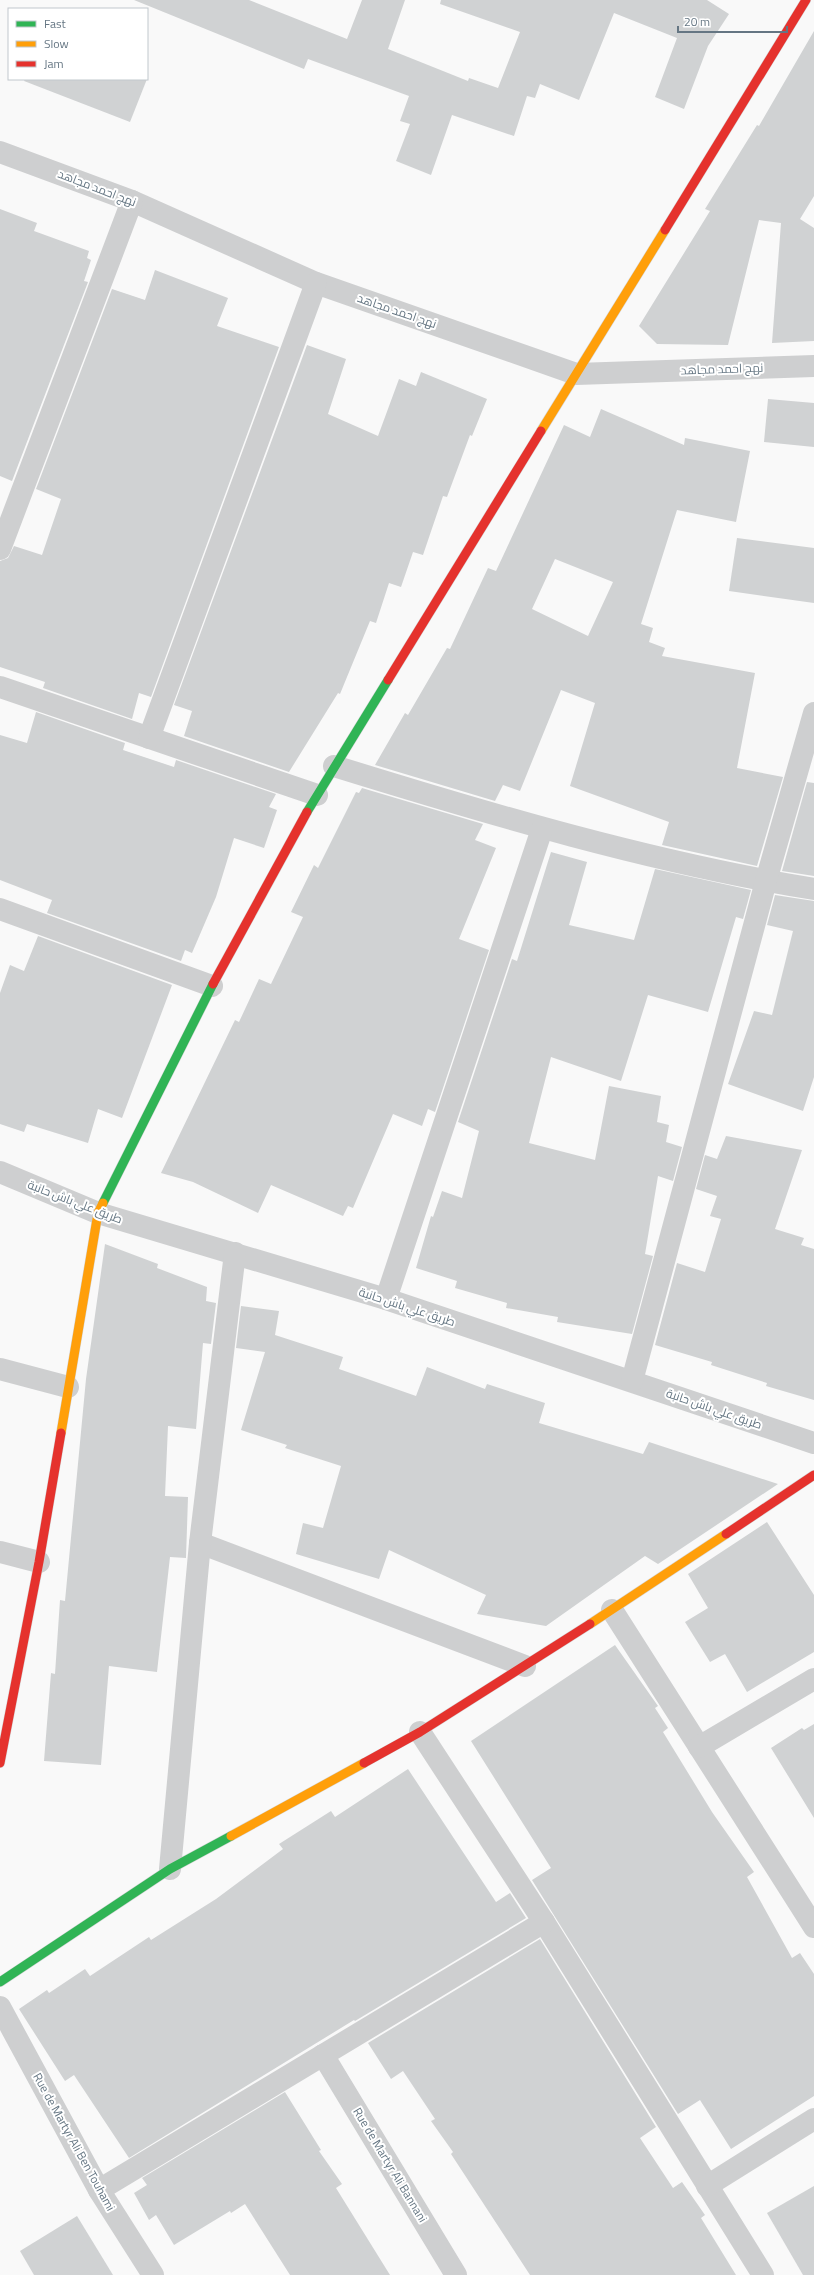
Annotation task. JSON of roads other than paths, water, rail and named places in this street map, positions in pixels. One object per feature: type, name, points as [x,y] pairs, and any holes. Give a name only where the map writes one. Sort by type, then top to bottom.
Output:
[{"type":"street","points":[[0,1763],[39,1562],[98,1213],[212,986],[317,795],[806,0]]},
{"type":"street","name":"نهج احمد مجاهد","points":[[0,152],[132,200],[316,283],[576,374],[814,366]]},
{"type":"street","points":[[0,549],[132,200]]},
{"type":"street","points":[[149,738],[316,283]]},
{"type":"street","points":[[0,687],[317,795]]},
{"type":"street","points":[[632,1381],[766,881],[814,713]]},
{"type":"street","points":[[334,766],[542,829],[766,881],[814,889]]},
{"type":"street","points":[[386,1299],[542,829]]},
{"type":"street","points":[[0,909],[212,986]]},
{"type":"street","name":"طريق علي باش حانبة","points":[[0,1172],[98,1213],[386,1299],[814,1443]]},
{"type":"street","points":[[170,1869],[200,1543],[235,1253]]},
{"type":"street","points":[[0,1369],[68,1388]]},
{"type":"street","points":[[0,1982],[170,1869],[420,1732],[612,1610],[814,1474]]},
{"type":"street","points":[[200,1543],[525,1666]]},
{"type":"street","points":[[0,1552],[39,1562]]},
{"type":"street","points":[[612,1610],[699,1747],[810,1913]]},
{"type":"street","points":[[699,1747],[814,1679]]},
{"type":"street","points":[[420,1732],[544,1922],[763,2275]]},
{"type":"street","points":[[99,2190],[544,1922]]},
{"type":"street","name":"Rue de Martyr Ali Ben Touhami","points":[[0,2007],[99,2190],[153,2275]]},
{"type":"street","name":"Rue de Martyr Ali Bannani","points":[[323,2055],[456,2275]]},
{"type":"street","points":[[707,2186],[814,2119]]}]
